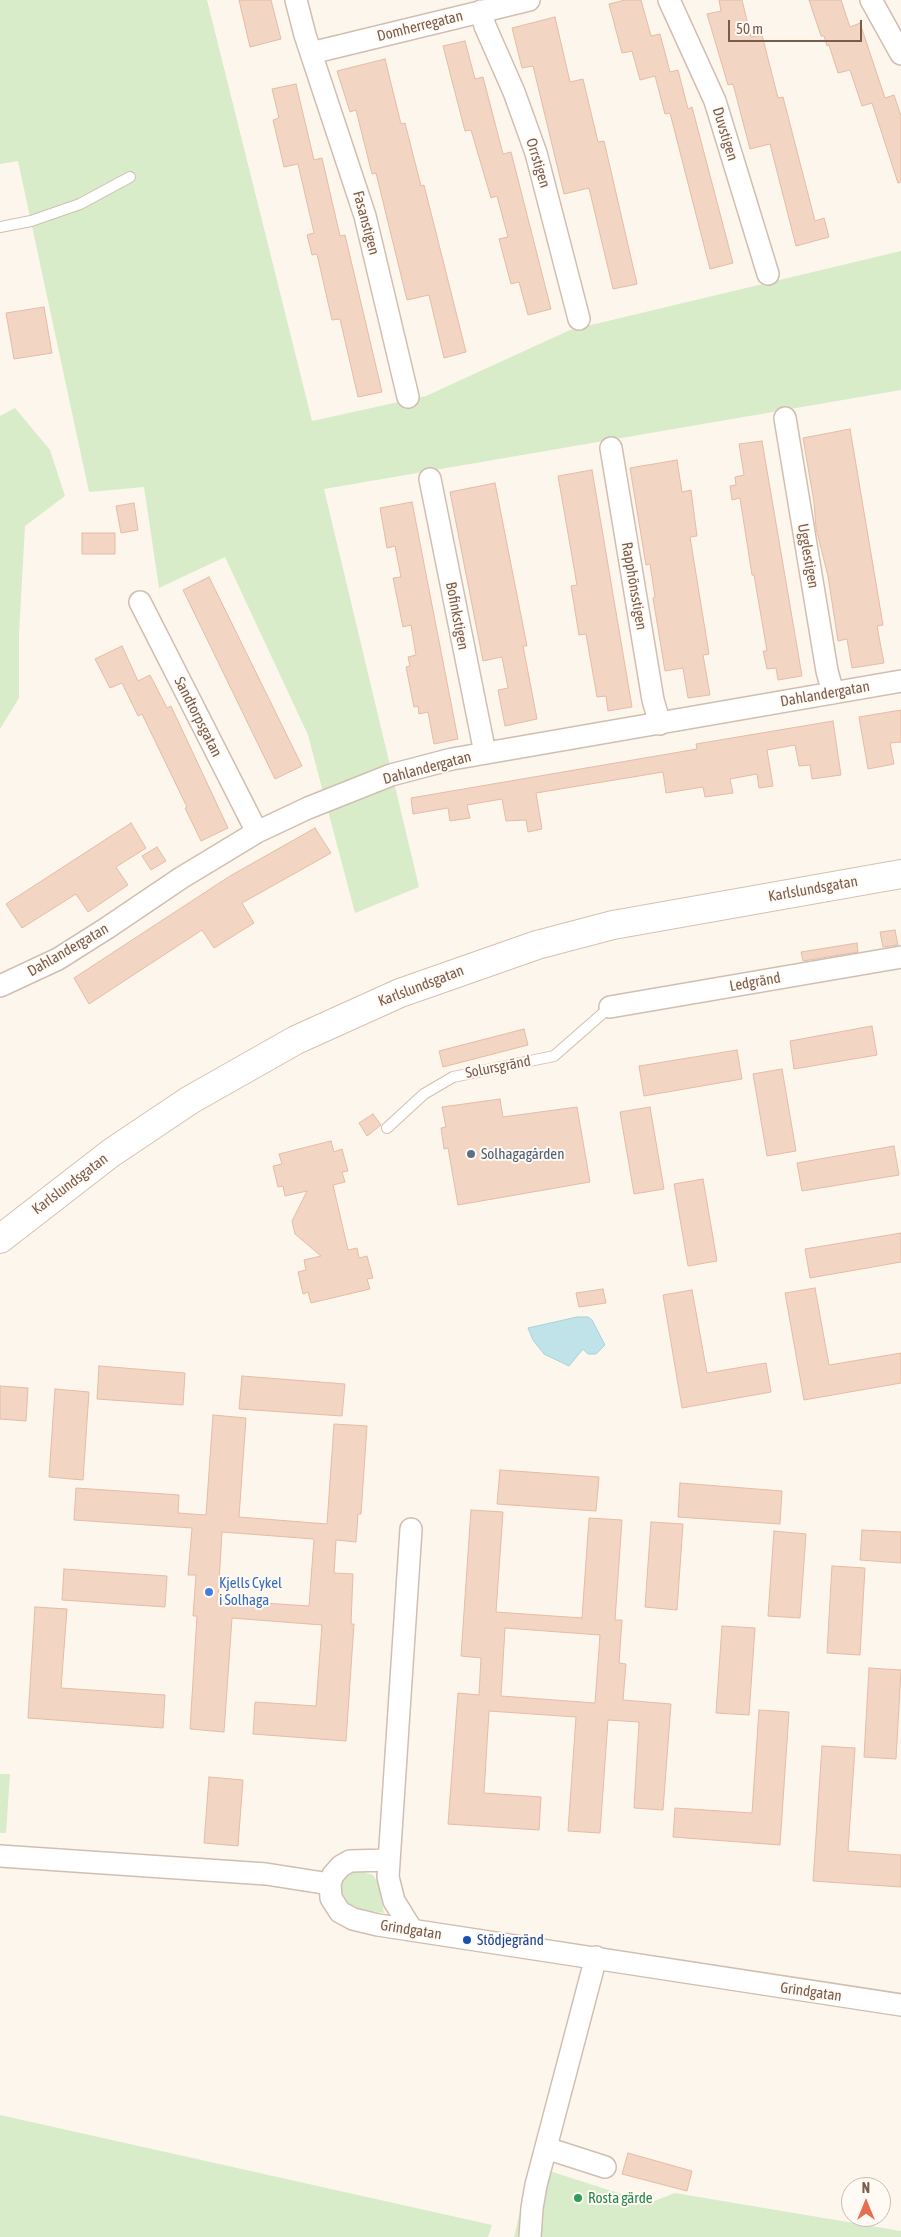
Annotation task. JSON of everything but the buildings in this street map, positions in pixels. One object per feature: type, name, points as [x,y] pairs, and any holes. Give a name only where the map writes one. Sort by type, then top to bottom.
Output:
[{"type":"main road","name":"Karlslundsgatan","points":[[0,1239],[51,1198],[153,1124],[236,1073],[320,1029],[400,993],[537,945],[613,925],[901,874]]},
{"type":"street","name":"Fasanstigen","points":[[296,0],[311,53],[365,216],[408,397]]},
{"type":"street","name":"Domherregatan","points":[[311,53],[529,0]]},
{"type":"street","name":"Duvstigen","points":[[669,0],[715,101],[768,274]]},
{"type":"street","points":[[871,0],[901,54]]},
{"type":"street","name":"Orrstigen","points":[[481,11],[485,26],[514,92],[536,153],[579,319]]},
{"type":"street","name":"Ugglestigen","points":[[785,418],[827,671],[833,693]]},
{"type":"street","name":"Rapphönsstigen","points":[[611,448],[654,700],[660,724]]},
{"type":"street","name":"Bofinkstigen","points":[[430,479],[484,753]]},
{"type":"street","name":"Sandtorpsgatan","points":[[140,602],[257,832]]},
{"type":"street","name":"Dahlandergatan","points":[[0,986],[58,959],[181,878],[257,832],[322,802],[391,775],[484,753],[901,681]]},
{"type":"street","name":"Ledgränd","points":[[610,1007],[901,957]]},
{"type":"street","points":[[411,1529],[388,1878],[390,1892],[399,1911],[412,1930]]},
{"type":"street","points":[[0,1856],[266,1874],[330,1884],[333,1875],[341,1866],[350,1861],[389,1860]]},
{"type":"street","name":"Grindgatan","points":[[330,1884],[331,1898],[340,1912],[353,1919],[487,1943],[596,1957],[661,1970],[901,2005]]},
{"type":"street","points":[[530,2237],[532,2208],[546,2148],[596,1957]]},
{"type":"street","points":[[546,2148],[605,2167]]},
{"type":"lane","points":[[0,227],[31,221],[80,204],[130,177]]},
{"type":"lane","name":"Solursgränd","points":[[387,1128],[424,1094],[453,1076],[554,1056],[610,1007]]},
{"type":"green space","points":[[0,0],[207,0],[312,421],[426,396],[570,330],[901,251],[901,390],[324,489],[419,887],[355,913],[308,735],[225,557],[159,588],[144,487],[89,492],[18,161],[0,164]]},
{"type":"green space","points":[[15,408],[50,450],[65,496],[25,526],[19,634],[19,698],[0,729],[0,416]]},
{"type":"green space","points":[[0,1774],[10,1774],[6,1833],[0,1833]]},
{"type":"green space","points":[[352,1871],[373,1875],[378,1883],[384,1913],[348,1907],[341,1897],[340,1883]]},
{"type":"green space","points":[[0,2115],[492,2225],[488,2237],[0,2237]]},
{"type":"green space","name":"Rosta gärde","points":[[531,2165],[649,2203],[675,2193],[841,2221],[841,2227],[877,2227],[901,2231],[901,2237],[514,2237]]},
{"type":"water","points":[[577,1317],[588,1317],[592,1320],[605,1345],[596,1354],[588,1354],[583,1349],[569,1366],[544,1354],[533,1340],[528,1328]]},
{"type":"place","name":"Solhagagården","points":[[471,1154]]},
{"type":"place","name":"Kjells Cykel i Solhaga","points":[[209,1592]]},
{"type":"place","name":"Stödjegränd","points":[[467,1940]]},
{"type":"place","name":"Rosta gärde","points":[[578,2198]]}]
